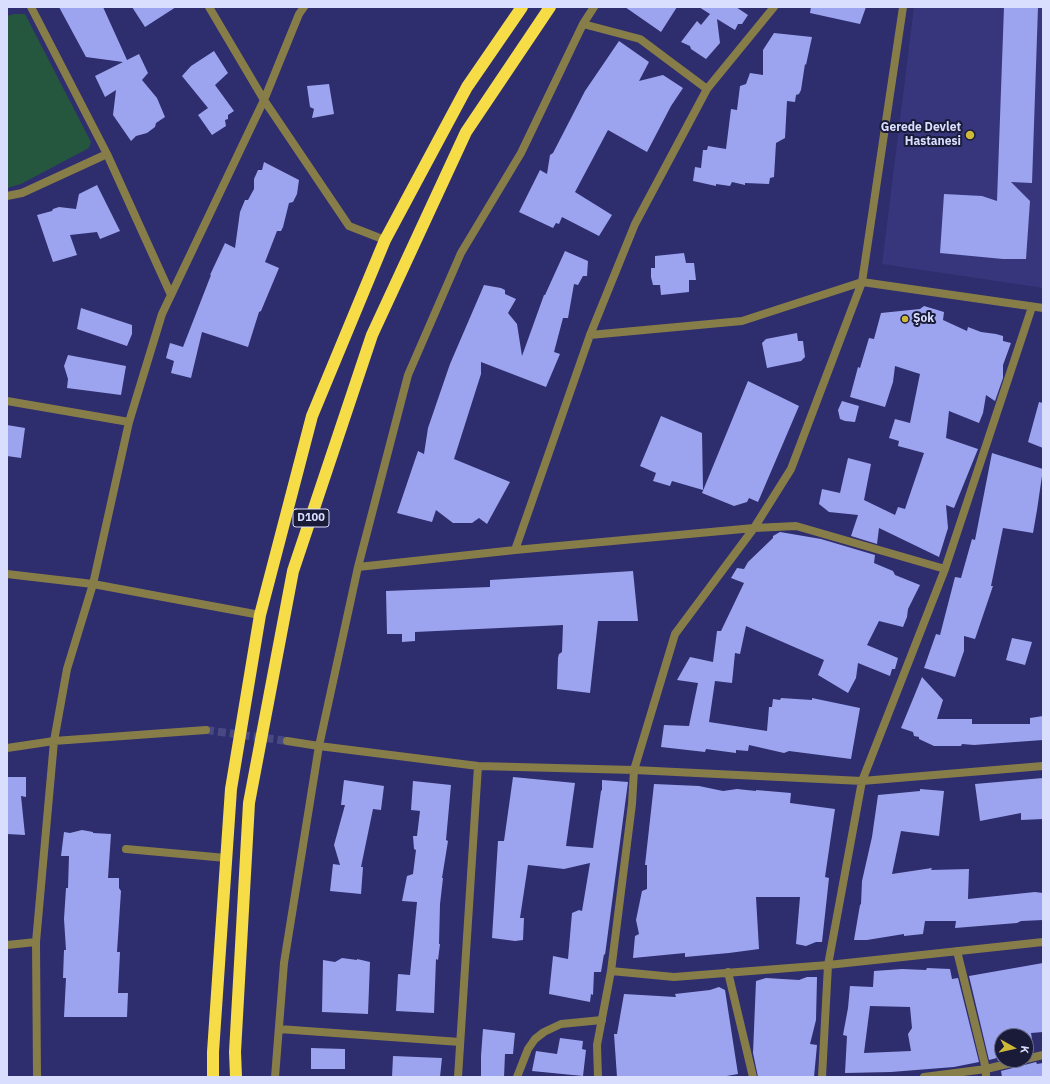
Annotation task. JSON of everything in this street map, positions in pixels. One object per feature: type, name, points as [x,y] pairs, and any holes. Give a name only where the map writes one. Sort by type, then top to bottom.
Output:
[{"type":"highway","name":"D100","points":[[213,1077],[213,1052],[231,789],[260,616],[312,416],[385,240],[467,87],[522,7]]},
{"type":"highway","name":"D100","points":[[236,1077],[235,1052],[249,802],[293,571],[375,327],[466,132],[550,7]]},
{"type":"street","points":[[31,7],[107,154],[171,295]]},
{"type":"street","points":[[209,7],[264,100],[349,226],[385,240]]},
{"type":"street","points":[[37,1077],[36,942],[54,741],[67,669],[93,584],[129,422],[162,314],[264,100],[299,14],[304,7]]},
{"type":"street","points":[[275,1077],[284,963],[319,746],[358,567],[408,375],[461,253],[521,153],[583,24],[594,7]]},
{"type":"street","points":[[515,550],[590,335],[635,224],[707,89],[774,7]]},
{"type":"street","points":[[598,1077],[597,1045],[611,971],[632,804],[634,770],[675,634],[754,528],[791,469],[862,282],[903,7]]},
{"type":"street","points":[[583,24],[640,39],[707,89]]},
{"type":"street","points":[[7,196],[22,193],[107,154]]},
{"type":"street","points":[[590,335],[742,321],[862,282],[1043,308]]},
{"type":"street","points":[[822,1077],[828,965],[862,781],[944,569],[1032,306]]},
{"type":"street","points":[[7,401],[129,422]]},
{"type":"street","points":[[358,567],[515,550],[754,528],[796,526],[944,569]]},
{"type":"street","points":[[7,574],[93,584],[260,616]]},
{"type":"street","points":[[7,748],[54,741],[206,730]]},
{"type":"street","points":[[287,740],[319,746],[478,766],[634,770],[862,781],[1043,766]]},
{"type":"street","points":[[458,1077],[478,766]]},
{"type":"street","points":[[126,849],[226,858]]},
{"type":"street","points":[[7,945],[36,942]]},
{"type":"street","points":[[611,971],[674,976],[828,965],[1043,942]]},
{"type":"street","points":[[957,950],[986,1073]]},
{"type":"street","points":[[728,972],[753,1077]]},
{"type":"street","points":[[517,1077],[528,1049],[535,1039],[544,1032],[561,1024],[602,1020]]},
{"type":"street","points":[[279,1029],[460,1042]]},
{"type":"street","points":[[924,1077],[986,1073],[1001,1068]]},
{"type":"shaded area","name":"Gerede Devlet Hastanesi","points":[[914,7],[1043,7],[1043,288],[882,264]]},
{"type":"green space","points":[[14,14],[25,14],[91,142],[89,148],[21,184],[7,188],[7,16]]},
{"type":"building","points":[[59,7],[103,7],[127,60],[139,54],[148,73],[142,80],[157,98],[165,117],[156,123],[155,127],[147,133],[136,136],[131,141],[113,115],[116,90],[105,97],[95,76],[123,62],[86,57]]},
{"type":"building","points":[[132,7],[176,7],[145,27]]},
{"type":"building","points":[[625,7],[677,7],[661,32]]},
{"type":"building","points":[[699,7],[736,7],[748,15],[742,24],[738,24],[735,30],[717,19],[720,43],[706,59],[691,49],[690,46],[681,42],[697,21],[701,25],[710,14]]},
{"type":"building","points":[[811,7],[866,7],[860,24],[810,13]]},
{"type":"building","points":[[1004,7],[1038,7],[1032,183],[1011,182],[1030,201],[1026,259],[1003,259],[940,253],[944,194],[982,196],[997,201]]},
{"type":"building","points":[[774,33],[812,37],[806,65],[805,64],[801,90],[799,94],[796,95],[795,102],[787,101],[785,138],[776,143],[774,177],[770,178],[769,184],[745,183],[745,185],[732,182],[730,186],[716,184],[716,186],[693,181],[695,167],[701,168],[703,150],[707,150],[708,146],[726,149],[731,109],[737,110],[740,86],[746,84],[750,73],[763,75],[763,50]]},
{"type":"building","points":[[619,41],[649,62],[639,81],[663,75],[683,88],[671,106],[647,152],[608,130],[575,192],[612,215],[599,236],[562,217],[559,224],[556,223],[553,228],[519,212],[540,170],[547,174],[550,155],[553,153],[585,91]]},
{"type":"building","points":[[214,51],[228,73],[215,85],[234,111],[228,115],[228,119],[225,120],[226,126],[212,135],[198,115],[208,108],[182,76],[191,66]]},
{"type":"building","points":[[329,84],[334,114],[312,118],[314,109],[310,107],[307,86]]},
{"type":"building","points":[[264,162],[299,180],[297,194],[293,202],[289,203],[283,227],[281,231],[277,231],[265,262],[279,268],[261,311],[259,312],[248,347],[202,332],[191,378],[171,373],[174,361],[166,358],[170,343],[183,347],[210,275],[225,243],[235,248],[240,212],[245,200],[248,200],[254,189],[254,179],[258,170],[262,170]]},
{"type":"building","points":[[97,185],[120,231],[100,239],[97,232],[70,235],[77,255],[53,262],[37,215],[52,211],[53,209],[59,207],[76,209],[79,194]]},
{"type":"building","points":[[565,251],[588,261],[587,276],[583,276],[578,285],[574,284],[568,318],[563,318],[554,352],[560,354],[546,387],[481,362],[481,374],[454,459],[510,482],[487,524],[479,518],[472,523],[453,523],[436,510],[432,522],[397,513],[418,451],[424,454],[428,428],[450,364],[484,285],[501,288],[505,290],[505,294],[516,299],[508,313],[517,324],[522,356],[544,295]]},
{"type":"building","points":[[684,253],[686,263],[694,263],[696,280],[689,280],[689,292],[661,295],[660,285],[653,285],[651,277],[651,268],[655,268],[655,256]]},
{"type":"building","points":[[924,306],[944,312],[943,320],[967,331],[968,327],[981,332],[996,334],[1003,336],[1003,341],[1011,343],[1003,365],[1003,378],[995,401],[986,395],[983,413],[979,423],[949,411],[946,438],[978,449],[954,508],[946,505],[948,528],[939,557],[879,528],[877,544],[851,536],[858,515],[829,512],[819,504],[822,489],[840,493],[848,458],[871,464],[864,500],[895,515],[898,507],[905,509],[924,453],[898,446],[899,441],[889,438],[895,419],[910,423],[920,374],[895,366],[893,382],[885,407],[850,397],[858,367],[860,368],[869,338],[874,339],[881,313],[920,309]]},
{"type":"building","points":[[81,308],[132,325],[132,334],[127,346],[77,329]]},
{"type":"building","points":[[797,333],[798,341],[803,341],[805,357],[801,361],[767,368],[762,343],[766,339]]},
{"type":"building","points":[[68,355],[126,366],[121,395],[67,388],[68,379],[64,366]]},
{"type":"building","points":[[748,381],[799,406],[758,502],[749,498],[747,502],[734,506],[702,493]]},
{"type":"building","points":[[842,401],[859,406],[855,422],[840,419],[838,410]]},
{"type":"building","points":[[1039,402],[1043,403],[1043,448],[1028,442]]},
{"type":"building","points":[[661,416],[702,433],[703,490],[672,481],[670,486],[653,481],[656,473],[640,466]]},
{"type":"building","points":[[7,425],[25,428],[21,458],[7,456]]},
{"type":"building","points":[[992,453],[1043,469],[1037,510],[1033,533],[1003,528],[991,586],[993,586],[975,639],[964,636],[964,651],[955,677],[924,668],[936,634],[940,635],[955,577],[961,578],[972,539],[975,540]]},
{"type":"building","points":[[780,532],[821,539],[875,555],[874,563],[893,571],[895,575],[920,585],[908,609],[903,627],[879,621],[867,645],[898,658],[895,669],[892,669],[890,676],[858,663],[856,678],[848,693],[818,675],[824,660],[746,626],[740,654],[735,653],[732,683],[715,681],[709,722],[767,731],[769,707],[772,707],[773,699],[780,700],[781,698],[812,700],[812,698],[860,708],[851,759],[789,751],[784,753],[749,745],[748,751],[736,750],[736,753],[706,749],[705,752],[661,747],[664,725],[689,726],[698,683],[677,680],[690,657],[713,662],[717,631],[721,631],[744,583],[731,578],[737,568],[744,569],[748,562],[773,538],[773,536]]},
{"type":"building","points":[[633,571],[638,621],[598,621],[590,693],[557,689],[558,658],[559,654],[562,652],[563,625],[415,632],[415,641],[402,642],[402,634],[387,634],[386,591],[490,587],[490,580]]},
{"type":"building","points":[[1012,638],[1032,642],[1025,665],[1006,660]]},
{"type":"building","points":[[922,677],[943,700],[937,719],[972,719],[972,724],[1030,724],[1030,718],[1043,716],[1043,740],[974,745],[962,744],[961,746],[934,746],[919,739],[919,737],[914,736],[913,732],[901,728]]},
{"type":"building","points":[[7,777],[26,777],[26,797],[21,796],[25,835],[7,834]]},
{"type":"building","points":[[513,777],[575,783],[566,846],[593,848],[602,790],[602,780],[628,782],[605,955],[604,954],[601,972],[594,972],[593,995],[591,994],[590,1002],[549,994],[553,956],[568,959],[572,913],[579,910],[582,911],[590,863],[564,869],[528,865],[520,918],[524,918],[523,940],[515,941],[492,938],[498,841],[504,841]]},
{"type":"building","points":[[1043,778],[1043,819],[1021,820],[1021,813],[980,821],[975,784]]},
{"type":"building","points":[[344,780],[384,786],[381,810],[373,809],[361,867],[363,867],[361,894],[330,891],[333,864],[340,865],[334,845],[345,805],[341,805]]},
{"type":"building","points":[[413,781],[451,785],[446,840],[448,841],[442,878],[440,904],[440,944],[438,960],[436,959],[434,1013],[396,1011],[398,974],[410,975],[417,902],[402,901],[407,876],[413,874],[416,850],[414,849],[413,836],[417,836],[420,811],[411,810]]},
{"type":"building","points":[[654,784],[699,786],[723,791],[737,789],[791,793],[790,803],[835,809],[825,877],[829,878],[822,942],[816,942],[806,946],[796,944],[800,897],[756,897],[759,949],[685,957],[685,953],[633,958],[635,936],[639,934],[636,920],[642,891],[647,889],[647,865],[645,865]]},
{"type":"building","points":[[920,789],[944,791],[939,836],[901,831],[892,874],[932,868],[931,870],[969,869],[968,899],[1035,892],[1043,893],[1043,920],[955,928],[956,921],[925,921],[923,934],[904,936],[904,934],[867,940],[854,940],[861,904],[862,881],[872,837],[878,795],[920,791]]},
{"type":"building","points":[[82,830],[93,833],[111,834],[108,878],[119,878],[119,888],[121,891],[117,952],[120,952],[118,993],[128,993],[127,1017],[64,1017],[66,978],[63,978],[64,950],[66,950],[64,919],[66,888],[68,888],[69,856],[61,856],[64,832],[70,833]]},
{"type":"building","points":[[342,958],[370,962],[368,1014],[322,1012],[323,960],[335,962]]},
{"type":"building","points":[[1043,963],[1043,1032],[1034,1033],[1034,1028],[994,1028],[994,1059],[989,1060],[969,976]]},
{"type":"building","points":[[927,968],[950,969],[952,979],[958,978],[979,1062],[954,1067],[891,1072],[845,1073],[847,1036],[843,1035],[850,986],[873,987],[874,971],[902,969],[926,970]],"holes":[[[870,1006],[910,1007],[912,1028],[908,1034],[911,1051],[864,1053]]]},
{"type":"building","points":[[807,977],[817,977],[816,1020],[810,1044],[817,1045],[814,1077],[758,1077],[753,1053],[756,981],[766,978],[799,980]]},
{"type":"building","points":[[719,987],[725,990],[738,1074],[721,1077],[617,1077],[614,1034],[617,1034],[624,994],[676,997],[675,994],[710,990]]},
{"type":"building","points":[[483,1029],[515,1033],[513,1054],[505,1054],[504,1077],[481,1077]]},
{"type":"building","points":[[560,1038],[583,1041],[582,1049],[586,1050],[583,1076],[532,1071],[536,1051],[557,1054]]},
{"type":"building","points":[[311,1048],[345,1049],[345,1069],[311,1069]]},
{"type":"building","points":[[393,1056],[442,1058],[440,1077],[392,1077]]},
{"type":"building","points":[[1036,1062],[1037,1064],[1043,1063],[1043,1077],[1002,1077],[1001,1071],[1013,1068],[1034,1068],[1034,1063]]},
{"type":"tunnel","points":[[206,730],[287,741]]},
{"type":"place","name":"Gerede Devlet Hastanesi","points":[[970,135]]},
{"type":"place","name":"Şok","points":[[905,319]]}]
